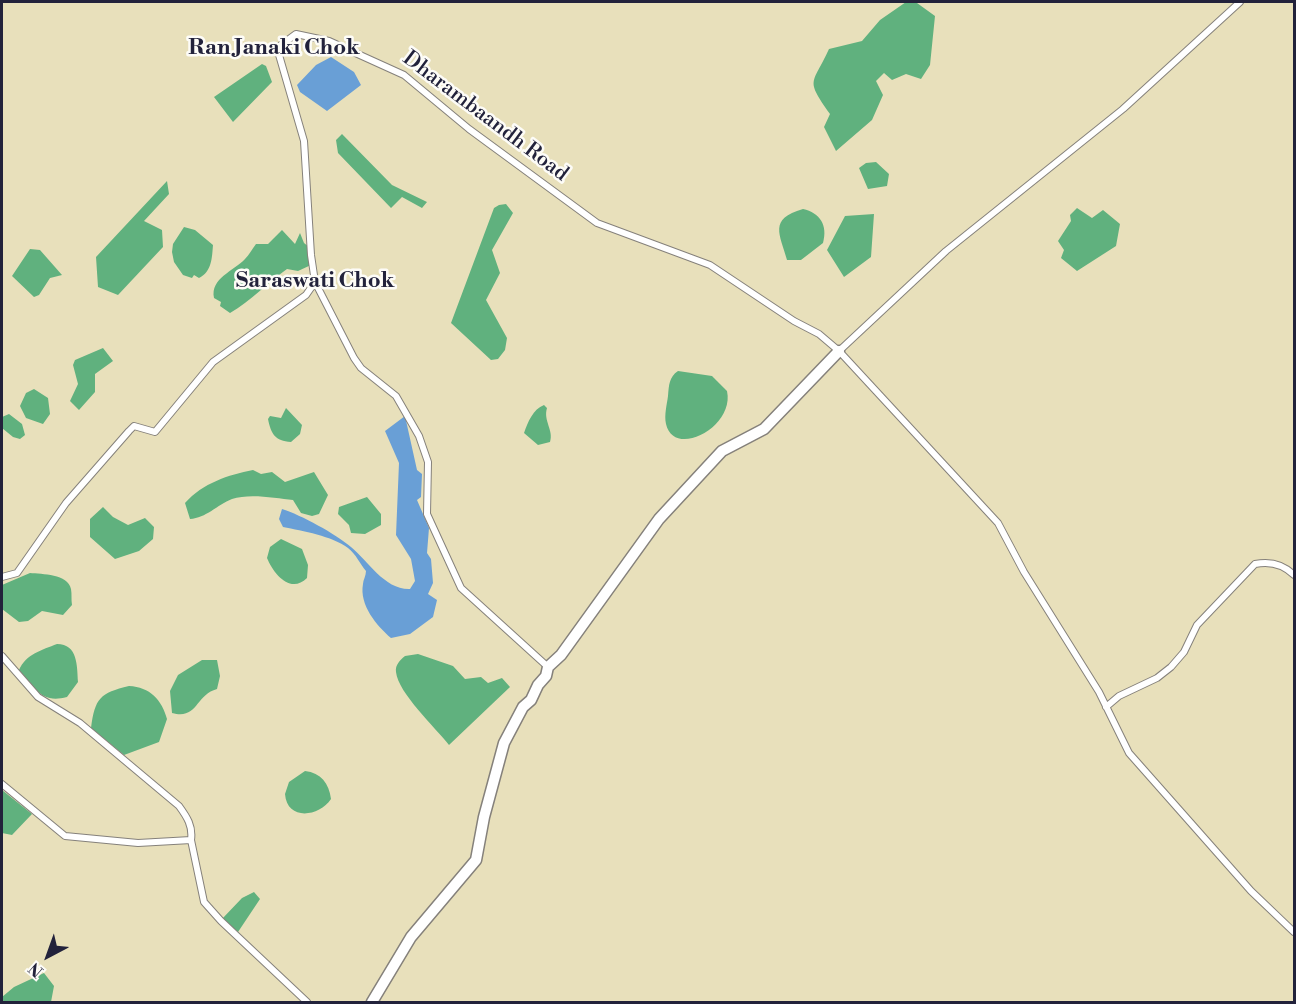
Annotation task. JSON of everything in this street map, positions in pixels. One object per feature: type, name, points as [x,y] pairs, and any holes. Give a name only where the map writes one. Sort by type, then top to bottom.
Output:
[{"type":"main road","points":[[372,1002],[411,937],[476,860],[484,817],[504,743],[523,707],[531,700],[538,685],[546,676],[548,667],[561,655],[659,519],[714,459],[722,451],[764,429],[839,351]]},
{"type":"street","points":[[1240,2],[1124,110],[946,251],[839,351],[998,523],[1024,572],[1106,707],[1129,753],[1251,891],[1294,932]]},
{"type":"street","name":"Dharambaandh Road","points":[[548,667],[461,588],[427,514],[428,462],[412,421],[396,396],[361,368],[354,358],[315,282],[309,225],[306,155],[277,48],[299,34],[329,41],[404,75],[469,129],[597,223],[710,265],[794,321],[819,334],[839,351]]},
{"type":"street","points":[[2,577],[17,573],[66,503],[134,426],[155,432],[213,362],[306,294],[315,282]]},
{"type":"street","points":[[1106,707],[1119,696],[1142,683],[1157,678],[1171,667],[1184,652],[1197,625],[1255,564],[1267,562],[1277,564],[1294,575]]},
{"type":"street","points":[[2,656],[38,697],[80,723],[179,806],[188,819],[192,832],[191,840],[204,902],[307,1002]]},
{"type":"street","points":[[2,784],[65,837],[138,843],[191,840]]},
{"type":"green space","points":[[906,2],[917,3],[935,16],[930,65],[921,79],[906,74],[892,80],[884,73],[876,81],[883,95],[872,120],[836,151],[824,127],[830,114],[814,87],[815,76],[829,49],[862,41],[880,20]]},
{"type":"green space","points":[[262,64],[266,66],[272,82],[233,122],[214,97]]},
{"type":"green space","points":[[342,134],[392,185],[427,202],[422,208],[402,197],[391,208],[338,153],[336,140]]},
{"type":"green space","points":[[876,162],[889,174],[887,186],[868,189],[859,168],[866,163]]},
{"type":"green space","points":[[167,181],[169,194],[144,221],[162,230],[163,247],[118,295],[98,287],[96,257]]},
{"type":"green space","points":[[506,204],[513,213],[492,250],[500,273],[486,300],[507,338],[505,350],[498,359],[491,360],[451,323],[494,208]]},
{"type":"green space","points":[[1077,208],[1092,218],[1103,210],[1120,224],[1116,246],[1077,271],[1061,258],[1064,250],[1058,241],[1071,221],[1070,215]]},
{"type":"green space","points":[[803,209],[814,213],[821,221],[824,231],[823,243],[801,260],[787,260],[779,228],[785,218]]},
{"type":"green space","points":[[874,214],[871,257],[844,277],[827,250],[845,216]]},
{"type":"green space","points":[[184,227],[195,230],[213,245],[209,268],[199,278],[194,275],[192,278],[183,275],[174,262],[173,244]]},
{"type":"green space","points":[[282,230],[295,244],[300,233],[304,243],[309,247],[311,265],[298,271],[287,269],[230,313],[220,306],[221,302],[214,298],[214,291],[219,280],[245,259],[256,244],[268,244]]},
{"type":"green space","points":[[30,249],[40,250],[62,275],[50,278],[39,295],[34,297],[12,276]]},
{"type":"green space","points":[[103,348],[113,361],[95,374],[95,392],[79,410],[70,401],[78,384],[73,365],[75,360]]},
{"type":"green space","points":[[678,371],[712,376],[727,391],[727,404],[722,416],[702,434],[691,438],[680,439],[671,434],[666,424],[665,413],[669,385]]},
{"type":"green space","points":[[34,389],[48,398],[50,414],[43,424],[26,418],[20,406],[26,393]]},
{"type":"green space","points":[[544,405],[547,408],[546,417],[551,438],[550,442],[538,445],[524,433],[534,413]]},
{"type":"green space","points":[[286,408],[302,425],[300,434],[291,442],[275,436],[268,419],[270,416],[281,418]]},
{"type":"green space","points":[[9,414],[22,424],[25,435],[20,439],[13,437],[2,428],[2,417]]},
{"type":"green space","points":[[253,470],[261,474],[272,472],[285,482],[314,472],[328,495],[319,514],[312,516],[301,513],[293,500],[246,496],[232,499],[206,514],[190,519],[185,503],[192,496],[216,481]]},
{"type":"green space","points":[[367,497],[381,514],[381,525],[365,534],[351,533],[349,525],[338,514],[339,507]]},
{"type":"green space","points":[[103,507],[113,517],[128,525],[145,518],[154,527],[153,539],[139,551],[115,559],[90,537],[90,519]]},
{"type":"green space","points":[[281,539],[302,549],[308,565],[307,578],[301,582],[295,584],[284,580],[274,571],[267,558],[270,547]]},
{"type":"green space","points":[[30,573],[54,576],[69,584],[72,605],[63,615],[42,611],[28,621],[19,622],[2,609],[2,585]]},
{"type":"green space","points":[[57,644],[64,645],[73,652],[78,682],[67,697],[58,699],[39,693],[19,670],[30,656]]},
{"type":"green space","points":[[418,654],[453,666],[465,679],[481,677],[488,683],[502,678],[510,687],[449,745],[410,700],[398,680],[396,669],[398,663],[405,656]]},
{"type":"green space","points":[[202,660],[217,660],[220,676],[217,689],[204,696],[187,713],[172,713],[170,691],[178,675]]},
{"type":"green space","points":[[129,686],[143,689],[154,696],[162,706],[167,719],[159,742],[124,755],[91,728],[97,703],[101,698],[111,691]]},
{"type":"green space","points":[[305,771],[316,774],[323,780],[331,799],[319,810],[304,813],[291,809],[285,794],[289,782]]},
{"type":"green space","points":[[2,790],[32,814],[12,835],[2,833]]},
{"type":"green space","points":[[254,892],[260,899],[238,932],[222,919],[242,898]]},
{"type":"green space","points":[[44,973],[54,986],[51,1002],[2,1002],[2,997],[14,987]]},
{"type":"water","points":[[331,57],[354,72],[361,85],[327,111],[300,92],[297,85],[316,65]]},
{"type":"water","points":[[405,416],[417,470],[422,474],[421,497],[417,500],[429,528],[427,553],[431,559],[433,583],[428,594],[437,600],[433,617],[410,634],[391,638],[366,607],[362,592],[366,571],[351,550],[326,537],[283,527],[279,519],[282,509],[318,525],[351,547],[385,580],[401,588],[410,589],[415,581],[411,559],[396,535],[399,463],[385,431]]},
{"type":"district","name":"Ran Janaki Chok","points":[[274,49]]},
{"type":"district","name":"Saraswati Chok","points":[[315,282]]}]
